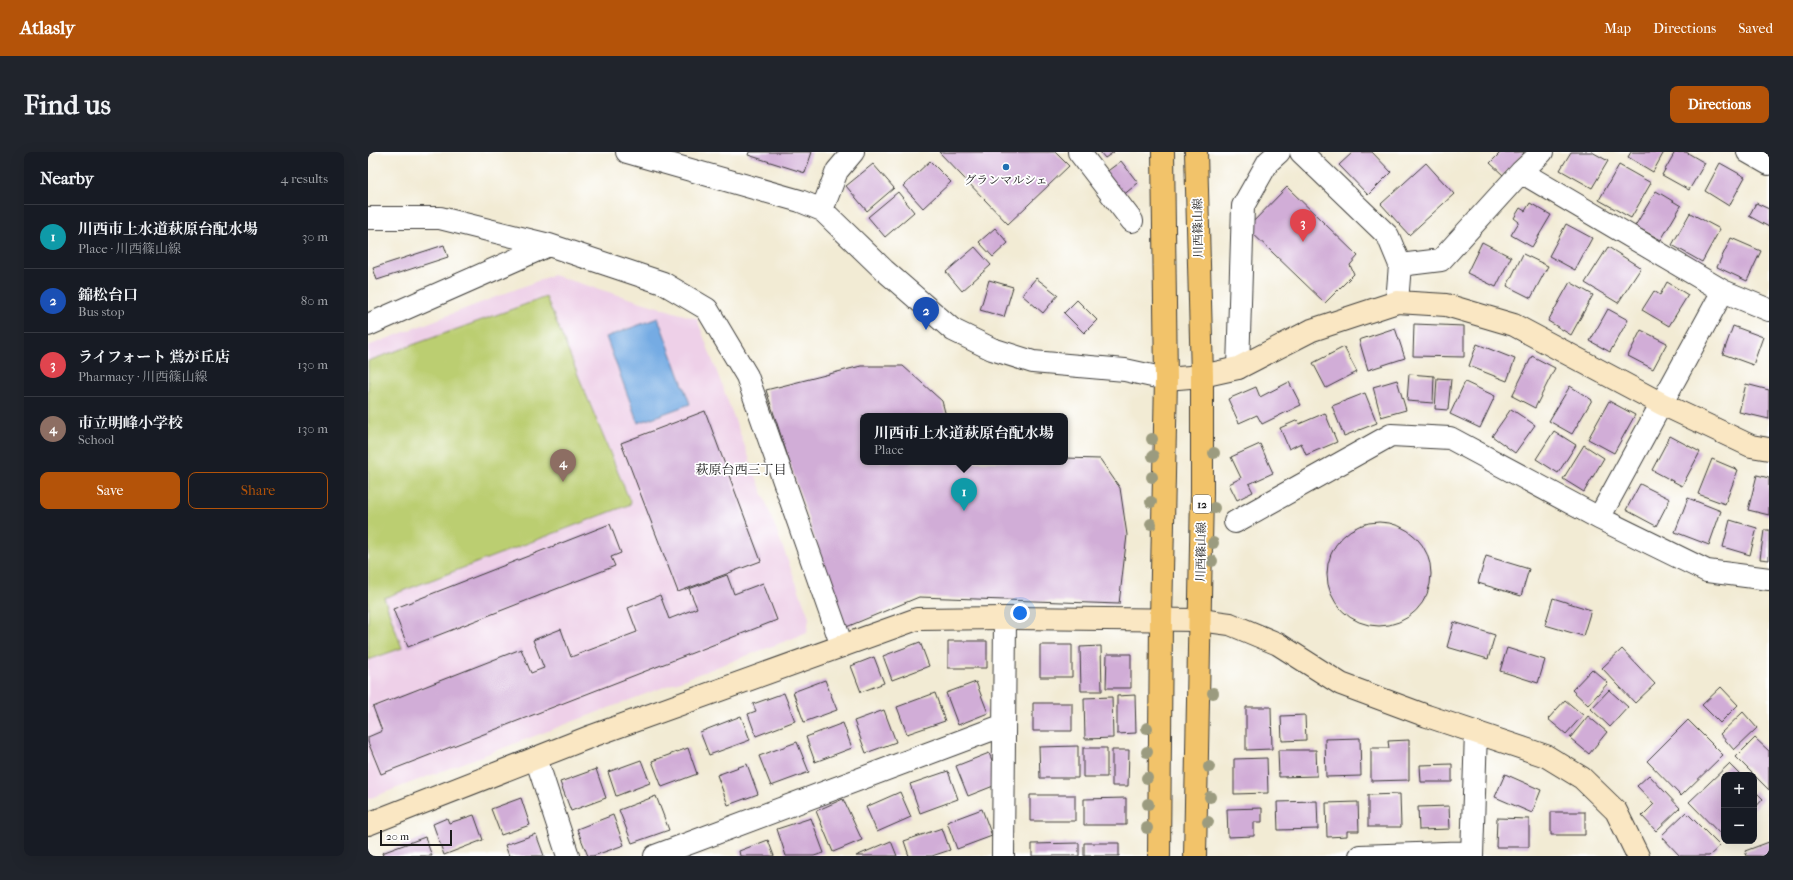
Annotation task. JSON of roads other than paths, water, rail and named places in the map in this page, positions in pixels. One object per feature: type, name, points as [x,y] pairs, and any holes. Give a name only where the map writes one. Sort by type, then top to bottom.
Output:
[{"type":"main road","points":[[1159,856],[1161,620],[1166,379],[1163,152]]},
{"type":"main road","name":"川西篠山線","points":[[1195,856],[1200,620],[1202,376],[1196,152]]},
{"type":"street","points":[[627,152],[800,201],[822,210],[884,270],[953,330],[992,349],[1033,362],[1125,370],[1166,379],[1202,376],[1238,368],[1312,330],[1397,302],[1446,305],[1514,325],[1662,404],[1751,446],[1769,449]]},
{"type":"street","points":[[822,210],[837,171],[853,152]]},
{"type":"street","points":[[1080,152],[1132,221]]},
{"type":"street","points":[[1238,368],[1243,206],[1268,162],[1279,152]]},
{"type":"street","points":[[1301,152],[1388,236],[1400,265],[1397,302]]},
{"type":"street","points":[[1400,265],[1441,260],[1521,172],[1542,152]]},
{"type":"street","points":[[1748,152],[1769,164]]},
{"type":"street","points":[[1521,172],[1723,291],[1769,310]]},
{"type":"street","points":[[368,218],[440,218],[549,245],[663,283],[707,309],[747,376],[842,646]]},
{"type":"street","points":[[368,325],[549,245]]},
{"type":"street","points":[[1599,518],[1723,291]]},
{"type":"street","points":[[1235,522],[1391,435],[1450,438],[1599,518],[1707,571],[1769,578]]},
{"type":"street","points":[[998,854],[1004,725],[1005,618]]},
{"type":"street","points":[[368,824],[536,758],[917,619],[1005,618],[1200,620],[1230,624],[1278,644],[1341,684],[1546,756],[1582,778],[1616,811],[1638,856]]},
{"type":"street","points":[[655,856],[1004,725]]},
{"type":"street","points":[[1360,856],[1472,854],[1476,732]]},
{"type":"street","points":[[536,758],[568,856]]},
{"type":"water","points":[[658,318],[690,404],[638,423],[606,337]]},
{"type":"place","name":"グランマルシェ","points":[[1006,167]]},
{"type":"place","name":"ライフォート 鴬が丘店","points":[[1303,242]]},
{"type":"place","name":"錦松台口","points":[[926,330]]},
{"type":"place","name":"市立明峰小学校","points":[[563,482]]},
{"type":"place","name":"川西市上水道萩原台配水場","points":[[964,511]]},
{"type":"district","name":"萩原台西三丁目","points":[[741,469]]}]
